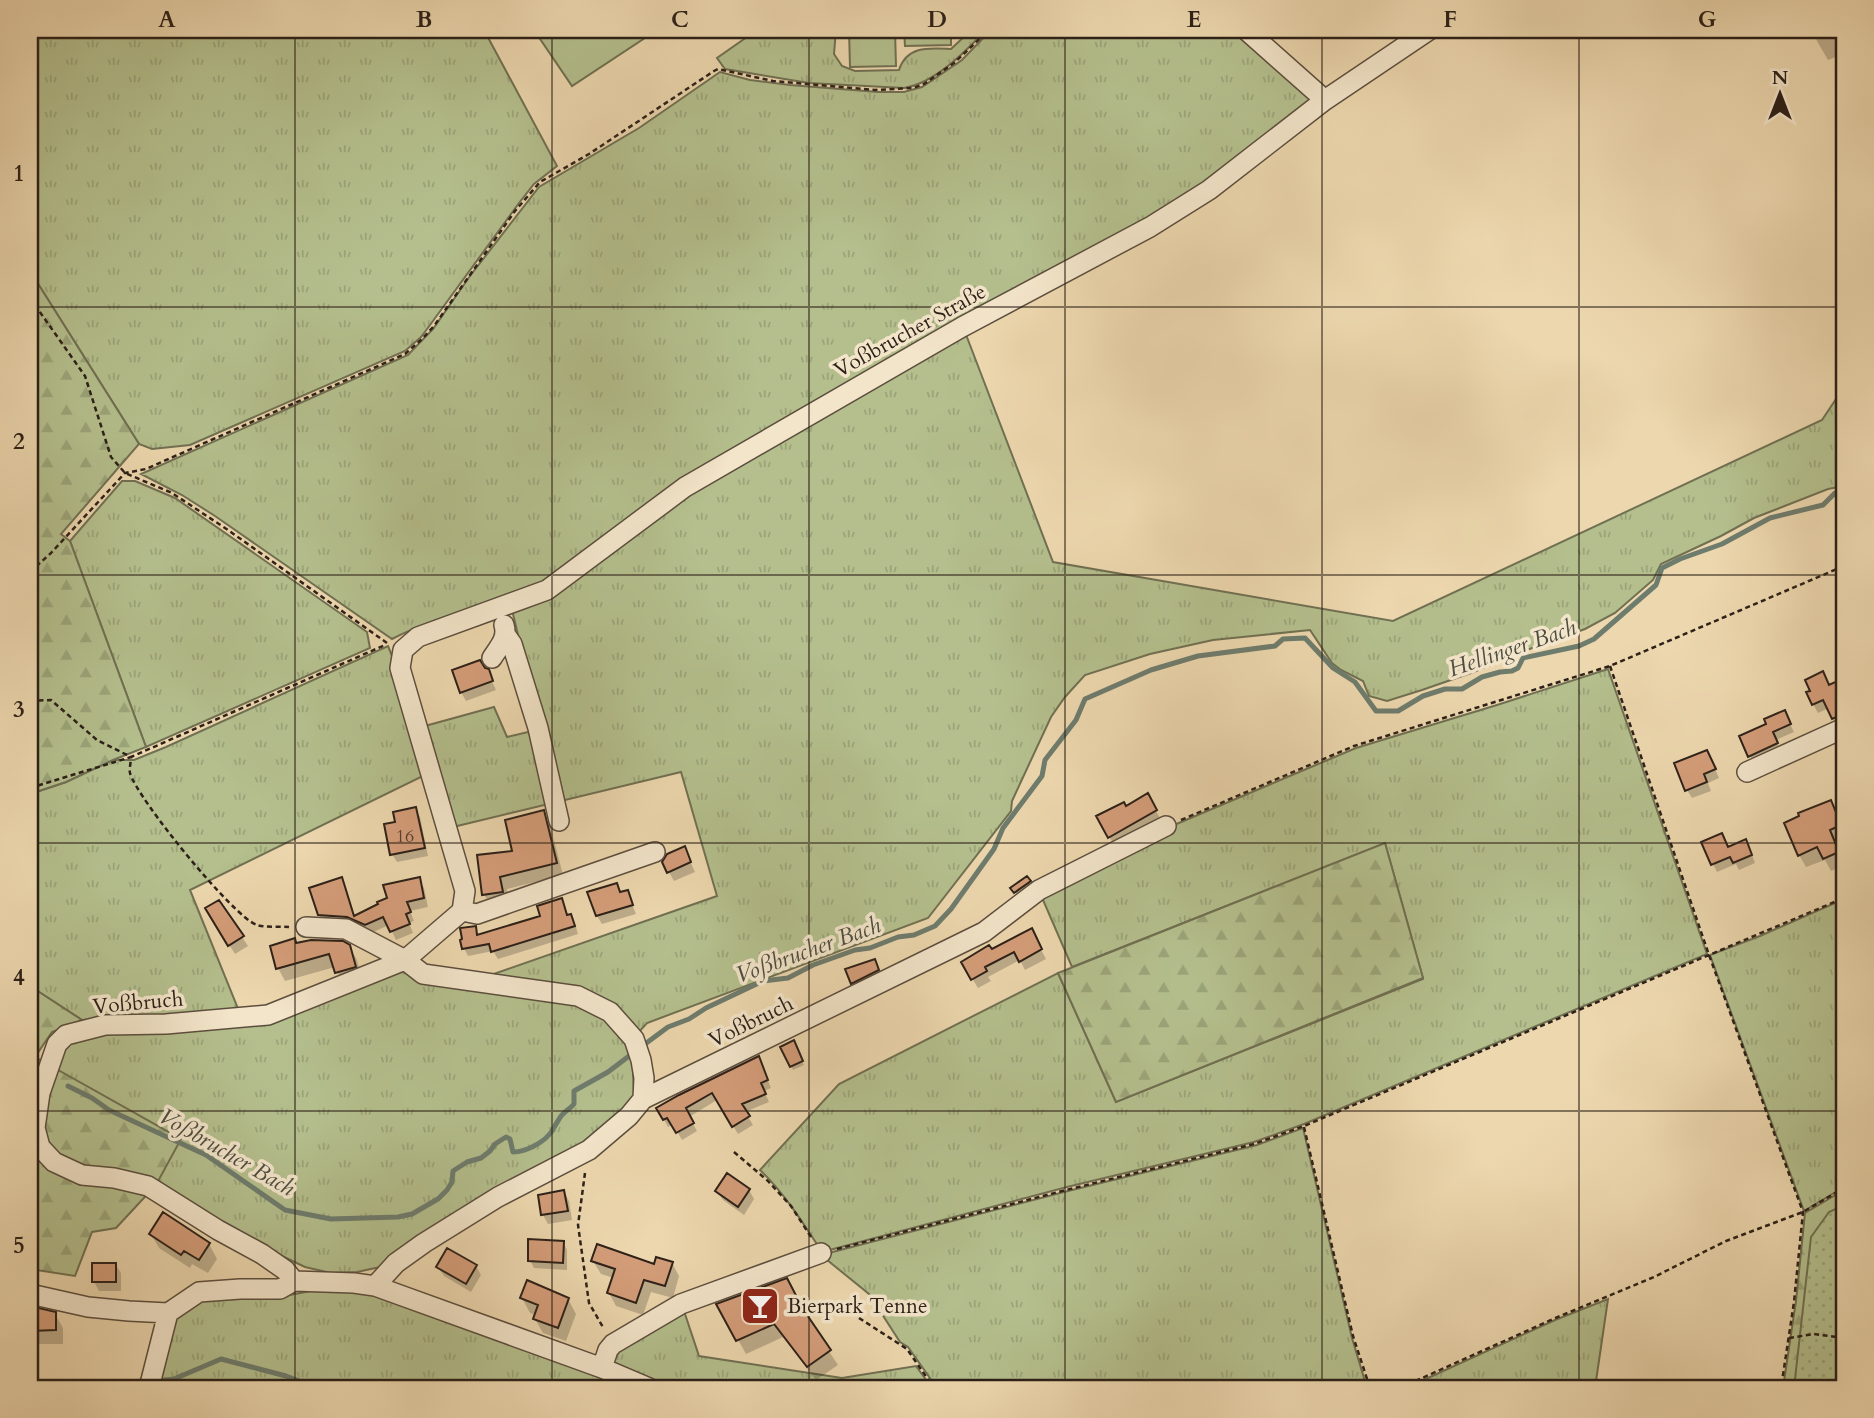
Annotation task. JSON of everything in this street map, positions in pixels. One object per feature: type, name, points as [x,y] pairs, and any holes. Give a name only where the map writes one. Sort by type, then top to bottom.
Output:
[{"type":"street","points":[[1246,30],[1325,100]]},
{"type":"street","name":"Voßbrucher Straße","points":[[462,911],[465,891],[400,668],[403,650],[418,637],[547,590],[685,487],[962,327],[1150,227],[1209,190],[1325,100],[1429,30]]},
{"type":"street","points":[[498,608],[538,728],[559,821]]},
{"type":"street","points":[[492,657],[505,634]]},
{"type":"street","points":[[1747,772],[1844,728]]},
{"type":"street","name":"Voßbruch","points":[[375,1286],[396,1263],[424,1242],[498,1198],[589,1150],[629,1116],[643,1099],[984,932],[1039,890],[1166,826]]},
{"type":"street","points":[[462,911],[477,914],[655,852]]},
{"type":"street","name":"Voßbruch","points":[[294,1281],[285,1270],[262,1254],[148,1186],[114,1178],[82,1175],[54,1162],[40,1147],[35,1128],[40,1093],[57,1044],[66,1035],[105,1025],[166,1024],[268,1015],[405,960],[462,911]]},
{"type":"street","points":[[306,927],[346,929],[405,960],[423,974],[578,996],[610,1012],[634,1039],[644,1078],[643,1099]]},
{"type":"street","points":[[602,1368],[613,1344],[681,1304],[821,1253]]},
{"type":"street","points":[[30,1294],[88,1307],[168,1313],[199,1292],[280,1289],[294,1281],[375,1286],[602,1368],[649,1388]]},
{"type":"street","points":[[149,1388],[168,1313]]},
{"type":"path","points":[[30,572],[125,473],[146,469],[405,354],[433,326],[515,211],[540,182],[589,154],[714,71],[718,69],[773,81],[830,87],[875,90],[913,88],[924,84],[954,63],[989,30]]},
{"type":"path","points":[[30,298],[85,376],[111,457],[125,473],[172,493],[388,643],[131,757],[30,788]]},
{"type":"path","points":[[1166,826],[1354,746],[1610,666],[1844,566]]},
{"type":"path","points":[[1610,666],[1709,955],[1803,1212],[1781,1388]]},
{"type":"path","points":[[30,701],[51,700],[97,740],[131,757]]},
{"type":"path","points":[[131,757],[131,773],[148,804],[192,862],[242,916],[257,925],[306,927]]},
{"type":"path","points":[[734,1152],[768,1181],[791,1206],[821,1253],[1254,1144],[1304,1126],[1844,898]]},
{"type":"path","points":[[1304,1126],[1353,1336],[1370,1388]]},
{"type":"path","points":[[589,1150],[578,1225],[589,1303],[613,1344]]},
{"type":"path","points":[[1401,1388],[1553,1319],[1654,1277],[1726,1241],[1803,1212],[1844,1188]]},
{"type":"path","points":[[859,1318],[906,1349],[934,1388]]},
{"type":"path","points":[[1789,1338],[1814,1334],[1844,1338]]},
{"type":"green space","points":[[30,30],[484,30],[557,166],[534,184],[421,337],[405,351],[190,445],[152,449],[139,444],[30,271]]},
{"type":"green space","points":[[534,30],[657,30],[572,86]]},
{"type":"green space","points":[[757,30],[836,30],[834,54],[842,66],[855,71],[899,70],[913,52],[951,49],[967,34],[967,30],[986,30],[938,73],[904,88],[809,83],[725,69],[717,58]]},
{"type":"green space","points":[[849,30],[895,30],[896,66],[850,67]]},
{"type":"green space","points":[[904,30],[951,30],[951,45],[905,46]]},
{"type":"green space","points":[[991,30],[1237,30],[1314,98],[1210,180],[556,575],[516,593],[392,639],[215,516],[141,474],[408,355],[433,329],[539,187],[639,128],[720,72],[750,80],[790,85],[904,92],[922,87],[962,60]]},
{"type":"green space","points":[[30,271],[139,444],[61,534],[70,541],[146,747],[66,782],[30,794]]},
{"type":"green space","points":[[965,332],[1053,562],[1393,621],[1822,420],[1844,387],[1844,486],[1828,489],[1754,518],[1661,564],[1653,580],[1615,613],[1585,629],[1471,673],[1387,701],[1369,696],[1363,681],[1332,663],[1310,630],[1213,640],[1150,654],[1085,675],[1051,717],[1012,801],[1011,811],[928,918],[647,1023],[638,1033],[623,1015],[488,976],[717,896],[681,772],[453,827],[425,726],[494,707],[507,737],[541,729],[512,610],[696,487]]},
{"type":"green space","points":[[122,481],[135,481],[175,498],[367,632],[370,648],[146,747],[70,541]]},
{"type":"green space","points":[[388,646],[397,668],[425,775],[190,890],[239,1011],[82,1020],[30,986],[30,794],[66,782],[113,760],[134,760],[166,747]]},
{"type":"green space","points":[[1608,669],[1707,954],[1304,1124],[1254,1142],[1067,1187],[822,1252],[786,1199],[760,1170],[839,1084],[1058,973],[1116,1102],[1423,979],[1385,843],[1072,967],[1040,893],[1167,828],[1356,748]]},
{"type":"green space","points":[[1385,843],[1423,978],[1116,1102],[1058,973]]},
{"type":"green space","points":[[1844,899],[1844,1187],[1804,1211],[1710,955]]},
{"type":"green space","points":[[405,969],[576,998],[607,1013],[632,1050],[634,1094],[625,1111],[584,1143],[380,1267],[357,1272],[331,1273],[305,1267],[259,1245],[156,1185],[53,1068],[66,1042],[82,1031],[241,1021]]},
{"type":"green space","points":[[30,986],[82,1020],[52,1032],[35,1057],[181,1139],[156,1185],[116,1228],[92,1232],[75,1276],[30,1269]]},
{"type":"green space","points":[[1303,1128],[1352,1338],[1367,1388],[937,1388],[908,1347],[900,1342],[869,1294],[821,1255],[1257,1145]]},
{"type":"green space","points":[[1844,1190],[1844,1388],[1783,1388],[1805,1213]]},
{"type":"green space","points":[[1844,1205],[1844,1388],[1794,1388],[1811,1237],[1829,1212]]},
{"type":"green space","points":[[353,1288],[637,1388],[157,1388],[162,1341],[179,1310],[201,1298],[284,1296]]},
{"type":"green space","points":[[1608,1299],[1595,1388],[1406,1388],[1555,1320]]},
{"type":"green space","points":[[682,1305],[699,1356],[842,1378],[916,1366],[932,1388],[674,1388],[613,1362],[614,1346]]},
{"type":"building","points":[[480,660],[485,668],[489,669],[493,681],[460,693],[452,670]]},
{"type":"building","points":[[1823,671],[1829,685],[1844,678],[1844,714],[1832,719],[1823,700],[1812,705],[1806,692],[1810,691],[1805,680]]},
{"type":"building","points":[[1785,710],[1791,724],[1773,732],[1778,743],[1748,757],[1739,736],[1766,724],[1764,719]]},
{"type":"building","points":[[1707,750],[1716,769],[1704,774],[1707,782],[1685,791],[1674,763]]},
{"type":"building","points":[[1148,793],[1157,810],[1108,838],[1096,816],[1124,802],[1126,806]]},
{"type":"building","points":[[1831,800],[1841,825],[1830,830],[1839,852],[1823,859],[1817,847],[1798,856],[1784,823],[1799,816],[1798,813]]},
{"type":"building","points":[[416,807],[425,848],[390,855],[384,824],[395,822],[393,812]]},
{"type":"building","points":[[544,810],[557,863],[500,877],[503,892],[482,895],[477,855],[512,851],[505,820]]},
{"type":"building","points":[[1722,833],[1728,847],[1746,839],[1752,855],[1733,863],[1730,857],[1711,865],[1701,842]]},
{"type":"building","points":[[685,846],[691,862],[667,873],[662,862],[667,854]]},
{"type":"building","points":[[1027,876],[1031,881],[1014,893],[1010,888]]},
{"type":"building","points":[[342,877],[354,916],[387,898],[383,885],[420,877],[424,898],[407,902],[411,912],[406,914],[410,924],[390,932],[383,917],[365,925],[347,917],[318,915],[309,888]]},
{"type":"building","points":[[617,883],[620,892],[628,890],[633,905],[596,916],[587,892]]},
{"type":"building","points":[[562,898],[567,915],[571,914],[575,926],[491,952],[489,944],[462,949],[460,928],[476,926],[477,935],[540,916],[537,906]]},
{"type":"building","points":[[219,900],[244,936],[228,946],[205,908]]},
{"type":"building","points":[[1032,928],[1042,949],[1019,962],[1014,952],[985,967],[987,971],[971,980],[961,962],[989,945],[992,949]]},
{"type":"building","points":[[295,938],[296,943],[311,940],[343,941],[350,945],[356,967],[335,973],[329,954],[276,969],[270,946]]},
{"type":"building","points":[[875,959],[879,970],[851,984],[845,969]]},
{"type":"building","points":[[794,1040],[803,1061],[790,1067],[780,1047]]},
{"type":"building","points":[[759,1056],[768,1080],[761,1083],[766,1094],[742,1104],[750,1116],[732,1127],[712,1093],[686,1108],[694,1123],[676,1133],[667,1118],[663,1120],[656,1108],[679,1095]]},
{"type":"building","points":[[727,1173],[750,1189],[738,1207],[715,1191]]},
{"type":"building","points":[[564,1190],[568,1211],[541,1215],[538,1195]]},
{"type":"building","points":[[163,1212],[210,1243],[199,1260],[184,1251],[181,1255],[149,1234]]},
{"type":"building","points":[[528,1239],[564,1241],[563,1263],[528,1261]]},
{"type":"building","points":[[597,1244],[654,1264],[656,1257],[673,1262],[665,1286],[644,1280],[636,1303],[607,1293],[615,1269],[591,1261]]},
{"type":"building","points":[[447,1248],[477,1265],[466,1284],[436,1267]]},
{"type":"building","points":[[92,1263],[116,1263],[116,1282],[92,1282]]},
{"type":"building","name":"Bierpark Tenne","points":[[787,1278],[803,1309],[831,1350],[807,1367],[774,1324],[736,1341],[716,1304]]},
{"type":"building","points":[[527,1280],[569,1298],[558,1328],[533,1319],[538,1305],[520,1298]]},
{"type":"building","points":[[30,1306],[56,1312],[56,1330],[30,1331]]},
{"type":"waterway","name":"Voßbrucher Bach","points":[[641,1047],[668,1027],[763,981],[788,978],[813,965],[855,950],[914,935],[935,926],[951,909],[994,849],[1003,828],[1042,776],[1045,760],[1076,720],[1085,699],[1151,670],[1198,656],[1275,646],[1283,639],[1305,638],[1333,668],[1355,682],[1376,711],[1398,711],[1423,696],[1445,689],[1462,689],[1482,677],[1512,671],[1518,668],[1523,658],[1579,646],[1594,639],[1656,585],[1662,568],[1722,544],[1770,518],[1823,505],[1835,493],[1844,492]]},
{"type":"waterway","name":"Voßbrucher Bach","points":[[68,1086],[109,1110],[206,1155],[285,1210],[331,1219],[398,1217],[412,1214],[438,1199],[452,1182],[453,1171],[467,1162],[481,1158],[506,1137],[510,1139],[513,1152],[540,1142],[574,1104],[574,1091],[608,1072],[633,1053]]},
{"type":"waterway","points":[[155,1381],[174,1379],[221,1359],[286,1376],[318,1388]]},
{"type":"waterway","points":[[47,1388],[145,1381]]},
{"type":"place","name":"Bierpark Tenne","points":[[760,1306]]},
{"type":"water label","name":"Hellinger Bach","points":[[1512,648]]}]
